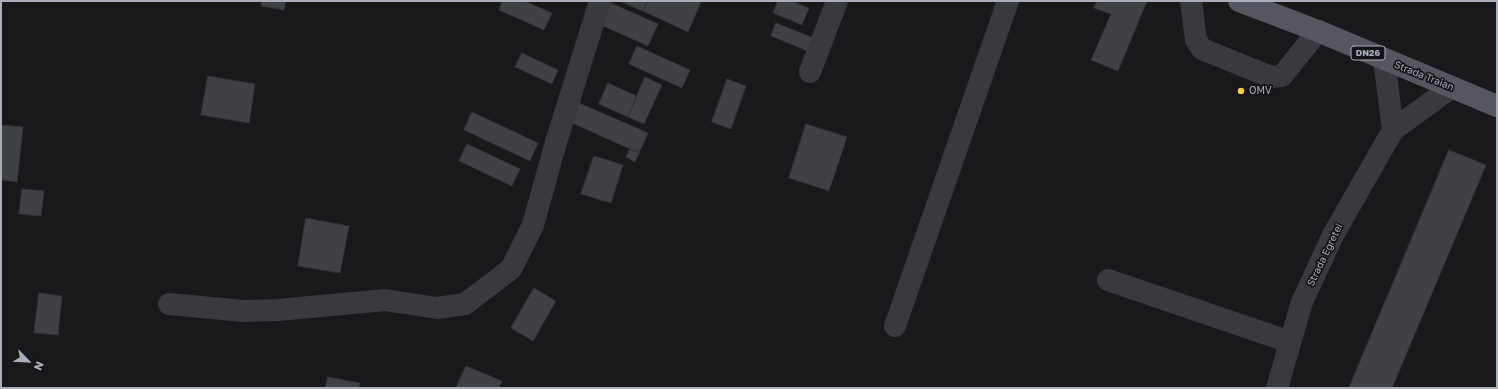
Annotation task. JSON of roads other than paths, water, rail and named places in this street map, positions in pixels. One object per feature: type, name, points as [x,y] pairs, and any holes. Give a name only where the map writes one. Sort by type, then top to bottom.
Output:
[{"type":"main road","name":"Strada Traian","points":[[1239,1],[1318,31],[1497,106]]},
{"type":"street","points":[[169,304],[244,311],[278,310],[385,300],[437,308],[464,304],[510,269],[533,225],[556,142],[600,1]]},
{"type":"street","points":[[810,72],[837,1]]},
{"type":"street","points":[[895,326],[1008,1]]},
{"type":"street","points":[[1191,1],[1196,40],[1202,49],[1271,77],[1282,76],[1318,31]]},
{"type":"street","points":[[1384,59],[1393,130]]},
{"type":"street","name":"Strada Egretei","points":[[1277,388],[1302,302],[1333,235],[1393,130],[1452,88]]},
{"type":"street","points":[[1108,280],[1290,342]]},
{"type":"place","name":"OMV","points":[[1241,91]]}]
